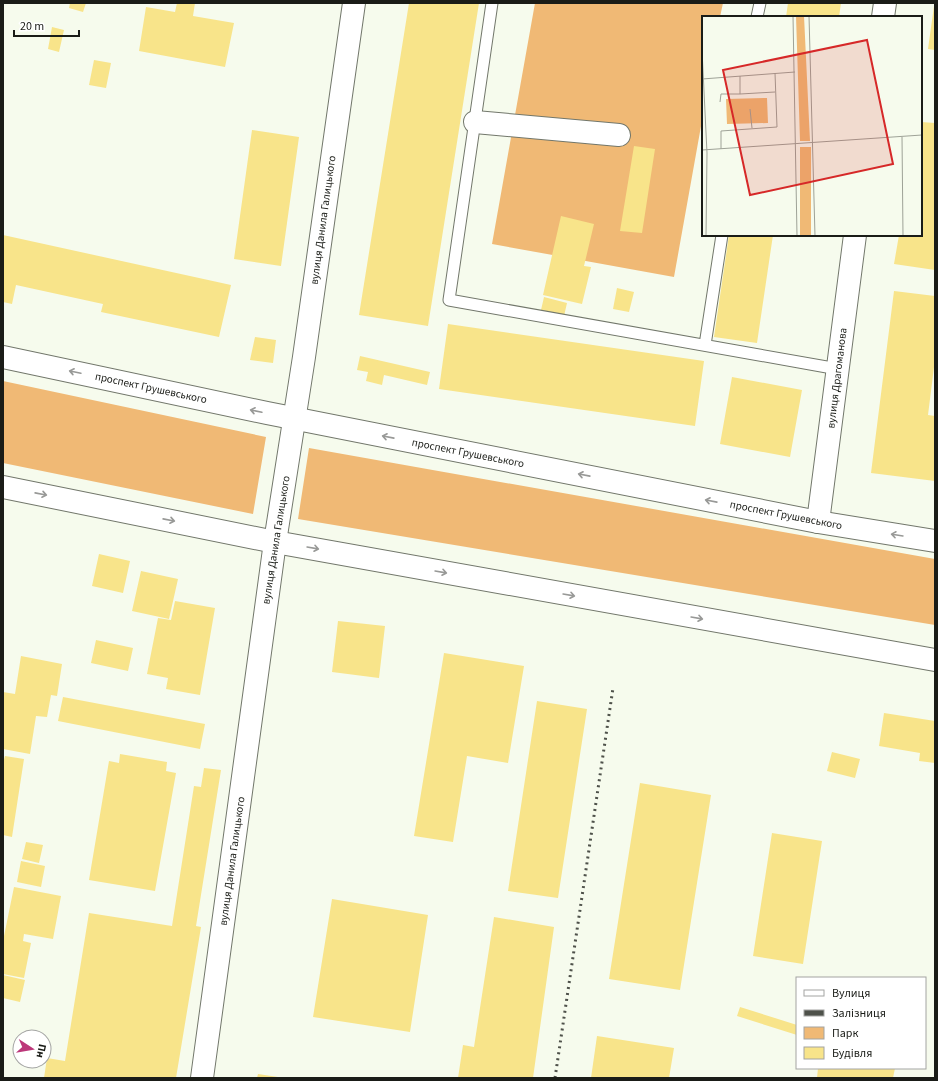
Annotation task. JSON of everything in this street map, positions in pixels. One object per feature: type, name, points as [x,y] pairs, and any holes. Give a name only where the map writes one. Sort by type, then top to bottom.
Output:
[{"type":"main road","name":"вулиця Данила Галицького","points":[[202,1078],[275,542],[295,418],[354,3]]},
{"type":"main road","points":[[883,16],[885,3]]},
{"type":"main road","points":[[475,122],[620,135]]},
{"type":"main road","name":"вулиця Драгоманова","points":[[818,522],[855,236]]},
{"type":"main road","name":"проспект Грушевського","points":[[3,356],[295,418],[818,522],[935,541]]},
{"type":"main road","points":[[3,487],[275,542],[935,660]]},
{"type":"lane","points":[[492,3],[449,300],[838,369]]},
{"type":"lane","points":[[757,16],[760,3]]},
{"type":"lane","points":[[705,345],[722,236]]},
{"type":"green space","points":[[535,3],[723,3],[720,16],[702,16],[702,121],[674,277],[492,244]]},
{"type":"green space","points":[[3,381],[266,437],[253,514],[3,463]]},
{"type":"green space","points":[[309,448],[935,559],[935,625],[298,519]]},
{"type":"building","points":[[70,3],[86,3],[83,12],[69,8]]},
{"type":"building","points":[[177,3],[195,3],[193,16],[234,23],[225,67],[139,51],[146,7],[175,12]]},
{"type":"building","points":[[409,3],[479,3],[428,326],[359,315]]},
{"type":"building","points":[[788,3],[841,3],[839,16],[786,16]]},
{"type":"building","points":[[935,6],[935,50],[928,49]]},
{"type":"building","points":[[52,27],[64,30],[59,52],[48,49]]},
{"type":"building","points":[[94,60],[111,63],[106,88],[89,85]]},
{"type":"building","points":[[922,122],[935,123],[935,270],[894,264],[899,236],[922,236]]},
{"type":"building","points":[[252,130],[299,137],[281,266],[234,259]]},
{"type":"building","points":[[634,146],[655,149],[642,233],[620,231]]},
{"type":"building","points":[[561,216],[594,224],[584,266],[591,267],[582,304],[543,295]]},
{"type":"building","points":[[3,235],[231,285],[219,337],[101,312],[103,304],[16,285],[12,304],[3,302]]},
{"type":"building","points":[[729,236],[773,236],[757,343],[714,337]]},
{"type":"building","points":[[617,288],[634,292],[629,312],[613,309]]},
{"type":"building","points":[[894,291],[935,296],[935,359],[928,415],[935,416],[935,481],[871,473]]},
{"type":"building","points":[[544,297],[567,303],[564,316],[541,310]]},
{"type":"building","points":[[448,324],[704,361],[695,426],[439,389]]},
{"type":"building","points":[[255,337],[276,340],[273,363],[250,360]]},
{"type":"building","points":[[360,356],[430,372],[427,385],[384,375],[382,385],[366,381],[368,372],[357,370]]},
{"type":"building","points":[[732,377],[802,390],[790,457],[720,444]]},
{"type":"building","points":[[99,554],[130,561],[123,593],[92,586]]},
{"type":"building","points":[[141,571],[178,579],[169,619],[132,611]]},
{"type":"building","points":[[175,601],[215,608],[200,695],[166,689],[168,678],[147,674],[158,618],[171,620]]},
{"type":"building","points":[[338,621],[385,626],[379,678],[332,672]]},
{"type":"building","points":[[96,640],[133,648],[128,671],[91,663]]},
{"type":"building","points":[[444,653],[524,666],[508,763],[467,756],[453,842],[414,836]]},
{"type":"building","points":[[21,656],[62,664],[57,696],[51,695],[47,717],[36,716],[30,754],[3,749],[3,692],[15,694]]},
{"type":"building","points":[[63,697],[205,724],[200,749],[58,721]]},
{"type":"building","points":[[537,701],[587,709],[558,898],[508,891]]},
{"type":"building","points":[[884,713],[935,721],[935,763],[919,761],[920,753],[879,746]]},
{"type":"building","points":[[832,752],[860,759],[855,778],[827,771]]},
{"type":"building","points":[[120,754],[167,762],[166,771],[176,773],[155,891],[89,880],[109,761],[119,763]]},
{"type":"building","points":[[5,756],[24,759],[12,837],[3,835],[3,763]]},
{"type":"building","points":[[204,768],[221,770],[196,926],[201,927],[176,1078],[44,1078],[45,1069],[52,1069],[52,1059],[65,1061],[89,913],[172,926],[194,786],[201,787]]},
{"type":"building","points":[[640,783],[711,795],[680,990],[609,979]]},
{"type":"building","points":[[772,833],[822,841],[803,964],[753,956]]},
{"type":"building","points":[[26,842],[43,845],[39,863],[22,859]]},
{"type":"building","points":[[21,861],[45,866],[41,887],[17,882]]},
{"type":"building","points":[[14,887],[61,896],[53,939],[24,934],[23,941],[31,943],[24,978],[3,974],[3,941]]},
{"type":"building","points":[[332,899],[428,915],[410,1032],[313,1017]]},
{"type":"building","points":[[494,917],[554,927],[533,1078],[458,1078],[463,1045],[474,1047]]},
{"type":"building","points":[[3,975],[25,980],[20,1002],[3,998]]},
{"type":"building","points":[[740,1007],[796,1025],[796,1035],[737,1016]]},
{"type":"building","points":[[597,1036],[674,1048],[669,1078],[591,1078]]},
{"type":"building","points":[[818,1069],[895,1069],[893,1078],[817,1078]]},
{"type":"building","points":[[258,1074],[278,1077],[278,1078],[257,1078]]},
{"type":"railway","points":[[555,1078],[613,688]]}]
